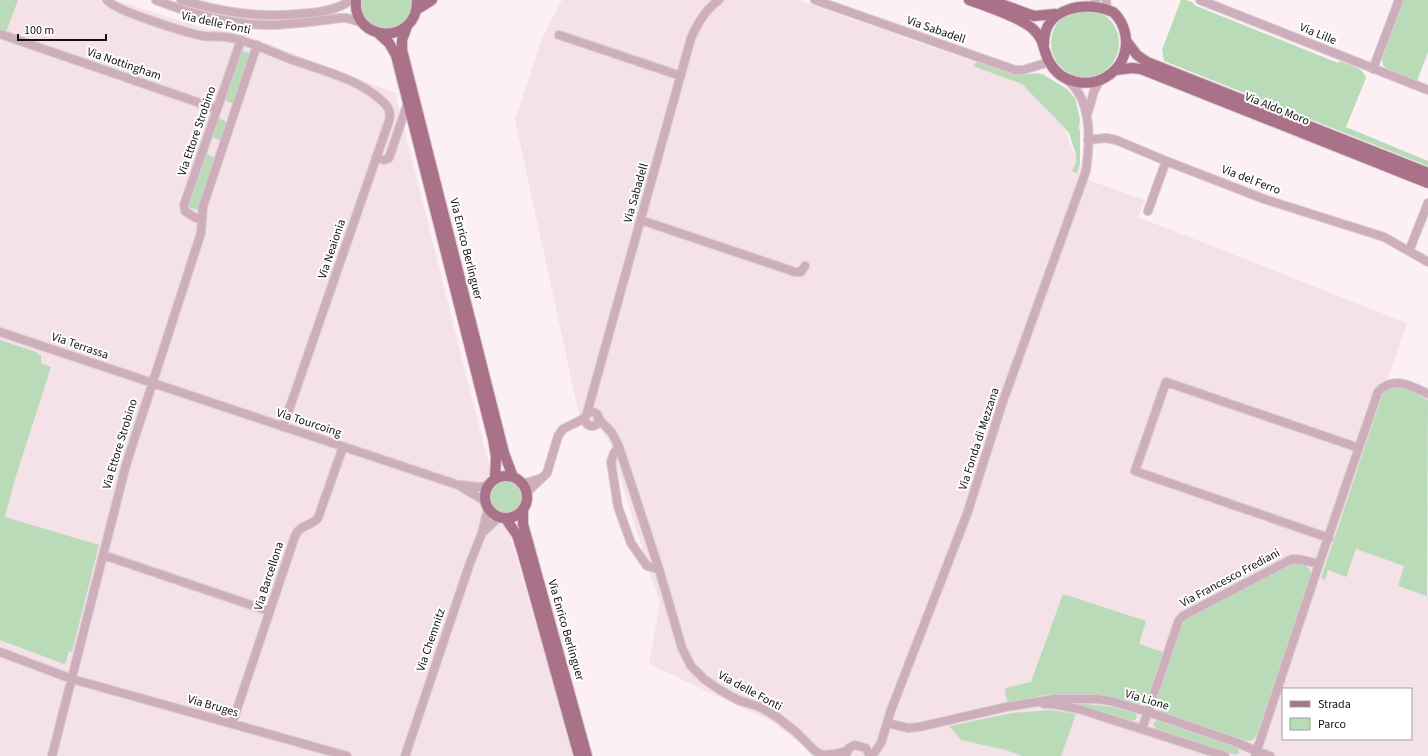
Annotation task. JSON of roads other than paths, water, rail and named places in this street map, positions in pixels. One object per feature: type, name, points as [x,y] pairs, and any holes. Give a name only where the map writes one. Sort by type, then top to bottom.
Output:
[{"type":"main road","points":[[356,0],[356,9],[363,23]]},
{"type":"main road","points":[[417,5],[432,0]]},
{"type":"main road","name":"Via Aldo Moro","points":[[969,0],[1008,15],[1027,25],[1039,36],[1044,44]]},
{"type":"main road","name":"Via Aldo Moro","points":[[990,0],[1034,16],[1055,14]]},
{"type":"main road","name":"Via Aldo Moro","points":[[1096,1],[1107,3],[1116,14],[1126,34],[1123,59],[1109,76],[1091,83],[1081,83],[1064,77],[1057,72],[1049,62],[1044,44],[1047,27],[1055,14],[1066,5],[1075,2],[1096,1]]},
{"type":"main road","name":"Via Enrico Berlinguer","points":[[417,5],[413,19],[407,26],[402,40],[402,50],[504,453],[513,477]]},
{"type":"main road","name":"Via Enrico Berlinguer","points":[[363,23],[378,33],[393,49],[408,102],[493,439],[496,457],[491,483],[485,495],[487,505],[493,514],[503,518],[517,535],[579,756]]},
{"type":"main road","points":[[378,33],[393,33],[407,26]]},
{"type":"main road","name":"Via Aldo Moro","points":[[1126,42],[1137,55],[1147,62],[1428,173]]},
{"type":"main road","name":"Via Aldo Moro","points":[[1115,70],[1132,68],[1141,69],[1428,183]]},
{"type":"main road","points":[[491,483],[503,476],[513,477],[525,488]]},
{"type":"main road","name":"Via Enrico Berlinguer","points":[[525,488],[527,502],[523,510],[523,524],[587,756]]},
{"type":"main road","points":[[503,518],[516,516],[523,510]]},
{"type":"street","name":"Via delle Fonti","points":[[108,0],[114,6],[192,33],[205,36],[226,36],[257,45],[290,59],[341,77],[364,89]]},
{"type":"street","points":[[156,0],[192,13],[248,24],[290,24],[341,18],[348,18],[363,23]]},
{"type":"street","points":[[181,0],[234,13],[264,16],[296,15],[322,12],[341,6],[351,0]]},
{"type":"street","name":"Via Sabadell","points":[[593,419],[592,400],[691,38],[700,19],[719,0]]},
{"type":"street","name":"Via Sabadell","points":[[815,0],[1015,70],[1028,69],[1049,62]]},
{"type":"street","name":"Via Lille","points":[[1200,0],[1428,90]]},
{"type":"street","points":[[1373,69],[1398,0]]},
{"type":"street","name":"Via Nottingham","points":[[0,34],[217,108]]},
{"type":"street","points":[[559,35],[681,76]]},
{"type":"street","name":"Via Ettore Strobino","points":[[202,220],[188,214],[184,208],[241,40]]},
{"type":"street","name":"Via Ettore Strobino","points":[[52,756],[126,465],[201,233],[203,206],[257,45]]},
{"type":"street","points":[[1064,77],[1075,86],[1082,96],[1087,114],[1088,140]]},
{"type":"street","points":[[1087,114],[1094,91],[1100,80]]},
{"type":"street","name":"Via Neaionia","points":[[283,427],[390,118],[384,102],[364,89]]},
{"type":"street","points":[[376,157],[384,160],[389,158],[408,102]]},
{"type":"street","name":"Via del Ferro","points":[[1088,140],[1106,138],[1116,140],[1166,161],[1264,198],[1384,237],[1428,262]]},
{"type":"street","name":"Via Fonda di Mezzana","points":[[871,756],[881,743],[887,723],[967,514],[1003,401],[1086,171],[1088,140]]},
{"type":"street","points":[[1148,211],[1166,161]]},
{"type":"street","points":[[1409,251],[1428,203]]},
{"type":"street","points":[[641,220],[795,272],[801,272],[806,266]]},
{"type":"street","name":"Via Terrassa","points":[[0,332],[152,383]]},
{"type":"street","points":[[1329,538],[1134,471],[1166,382],[1359,448]]},
{"type":"street","points":[[1256,754],[1378,392],[1388,385],[1398,382],[1404,383],[1428,394]]},
{"type":"street","name":"Via Tourcoing","points":[[152,383],[458,485],[479,487],[491,483]]},
{"type":"street","name":"Via delle Fonti","points":[[593,419],[615,437],[619,447],[659,569],[682,648],[691,666],[704,680],[720,690],[738,700],[760,707],[777,717],[796,732],[815,751],[823,756],[846,753],[849,748],[856,745],[866,748]]},
{"type":"street","points":[[525,488],[540,479],[548,470],[559,433],[563,429],[572,425],[593,419]]},
{"type":"street","name":"Via Barcellona","points":[[232,724],[296,532],[318,518],[343,447]]},
{"type":"street","points":[[619,447],[614,453],[611,462],[618,507],[631,543],[647,566],[659,569]]},
{"type":"street","name":"Via Tourcoing","points":[[458,485],[487,505]]},
{"type":"street","name":"Via Chemnitz","points":[[405,756],[470,563],[482,533],[487,505]]},
{"type":"street","name":"Via Chemnitz","points":[[482,533],[503,518]]},
{"type":"street","points":[[103,555],[269,610]]},
{"type":"street","name":"Via Francesco Frediani","points":[[1142,729],[1179,620],[1183,616],[1292,560],[1303,560],[1319,564]]},
{"type":"street","name":"Via Bruges","points":[[0,652],[72,678],[347,756]]},
{"type":"street","name":"Via Lione","points":[[1025,705],[1055,699],[1089,699],[1111,702],[1148,712],[1238,743],[1256,754],[1270,756]]},
{"type":"street","name":"Via Lione","points":[[887,723],[908,728],[919,727],[1006,707],[1053,704],[1079,709],[1111,718],[1225,756]]},
{"type":"street","points":[[871,756],[866,748],[881,743]]}]
